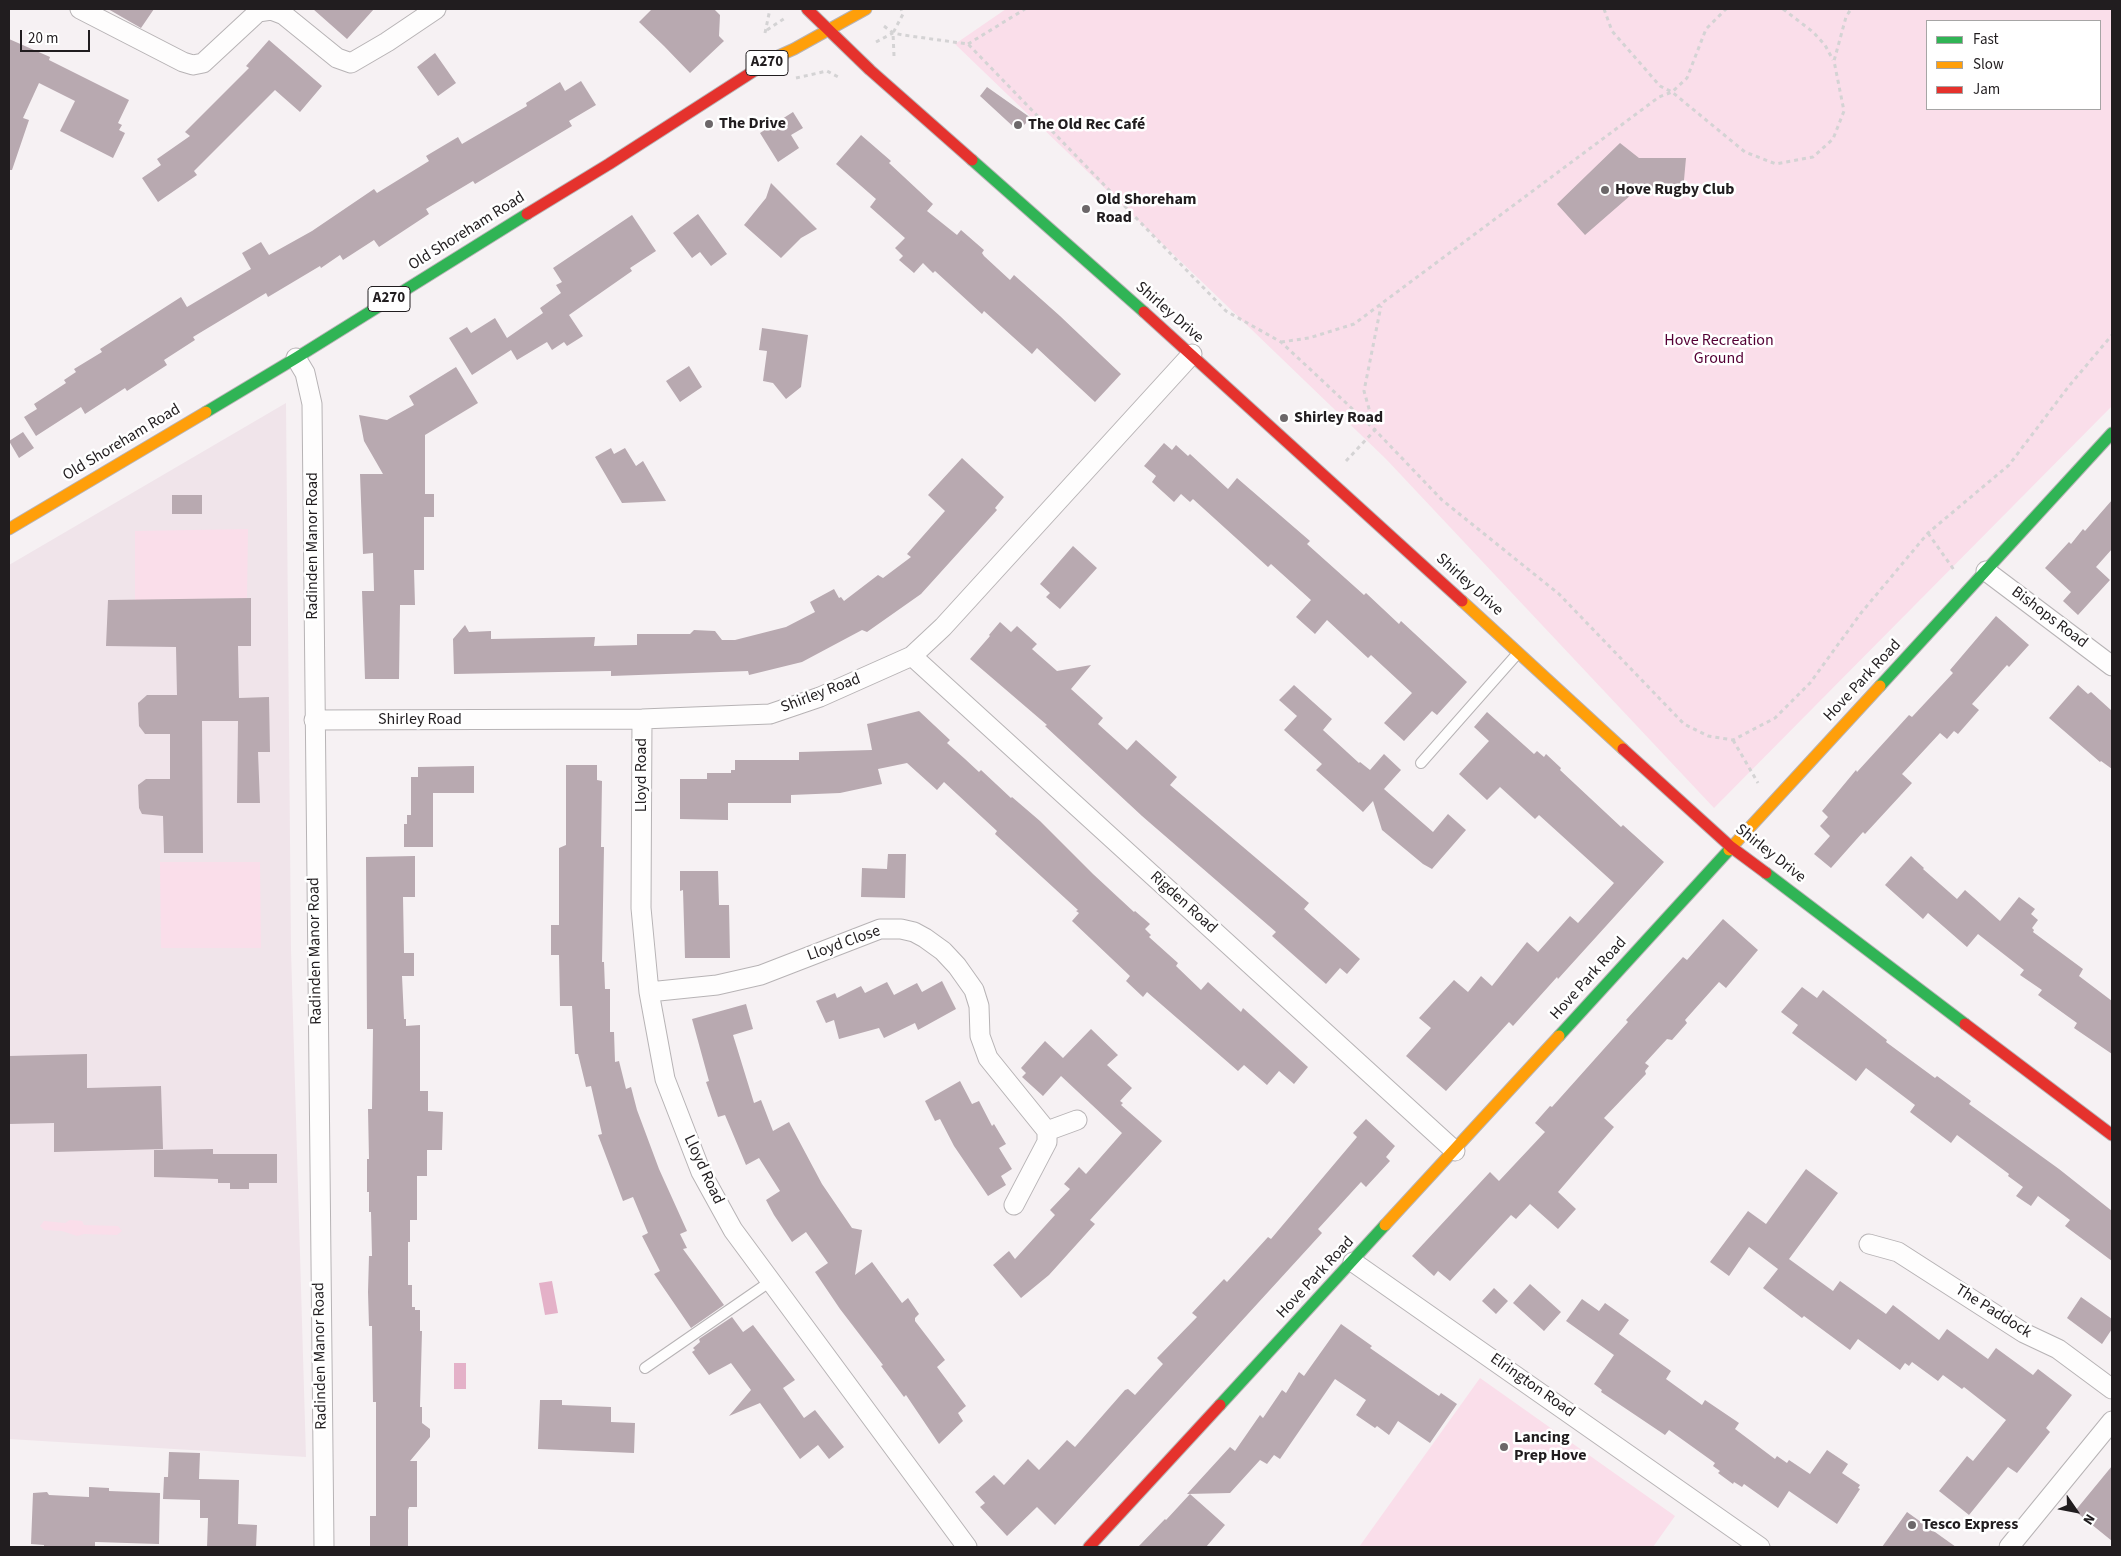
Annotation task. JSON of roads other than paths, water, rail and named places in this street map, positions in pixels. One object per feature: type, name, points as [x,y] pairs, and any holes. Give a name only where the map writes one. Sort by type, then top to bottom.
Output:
[{"type":"street","points":[[80,9],[182,62],[193,65],[203,63],[258,12],[271,10],[284,16],[337,58],[351,62],[380,46],[436,9]]},
{"type":"street","points":[[807,9],[828,30]]},
{"type":"street","name":"Old Shoreham Road","points":[[9,529],[296,358],[475,245],[609,164],[776,56],[794,49],[866,9]]},
{"type":"street","name":"Shirley Drive","points":[[828,30],[895,92],[1192,354],[1732,846],[2112,1135]]},
{"type":"street","name":"Shirley Road","points":[[314,720],[642,719],[770,714],[820,697],[912,656],[943,626],[1192,354]]},
{"type":"street","name":"Radinden Manor Road","points":[[296,358],[305,373],[312,404],[324,1547]]},
{"type":"street","name":"Hove Park Road","points":[[1089,1547],[1455,1151],[1732,846],[2112,433]]},
{"type":"street","name":"Bishops Road","points":[[1981,576],[2112,666]]},
{"type":"street","name":"Rigden Road","points":[[912,656],[1455,1151]]},
{"type":"street","name":"Lloyd Road","points":[[642,719],[641,908],[649,992],[665,1079],[701,1172],[733,1230],[967,1547]]},
{"type":"street","name":"Lloyd Close","points":[[649,992],[717,985],[761,975],[880,929],[901,929],[914,932],[943,950],[974,990],[979,1006],[980,1036],[988,1058],[1047,1131]]},
{"type":"street","points":[[1014,1205],[1047,1142],[1047,1131],[1077,1120]]},
{"type":"street","name":"The Paddock","points":[[1869,1244],[1898,1252],[2024,1333],[2058,1349],[2112,1389]]},
{"type":"street","name":"Elrington Road","points":[[1353,1262],[1760,1547]]},
{"type":"street","points":[[2009,1547],[2112,1421]]},
{"type":"lane","points":[[1421,764],[1519,652]]},
{"type":"lane","points":[[645,1368],[771,1281]]},
{"type":"place","name":"The Drive","points":[[709,124]]},
{"type":"place","name":"The Old Rec Café","points":[[1018,125]]},
{"type":"place","name":"Hove Rugby Club","points":[[1605,190]]},
{"type":"place","name":"Old Shoreham Road","points":[[1086,209]]},
{"type":"place","name":"Shirley Road","points":[[1284,418]]},
{"type":"place","name":"Lancing Prep Hove","points":[[1504,1447]]},
{"type":"place","name":"Tesco Express","points":[[1912,1525]]},
{"type":"park label","name":"Hove Recreation Ground","points":[[1719,350]]}]
